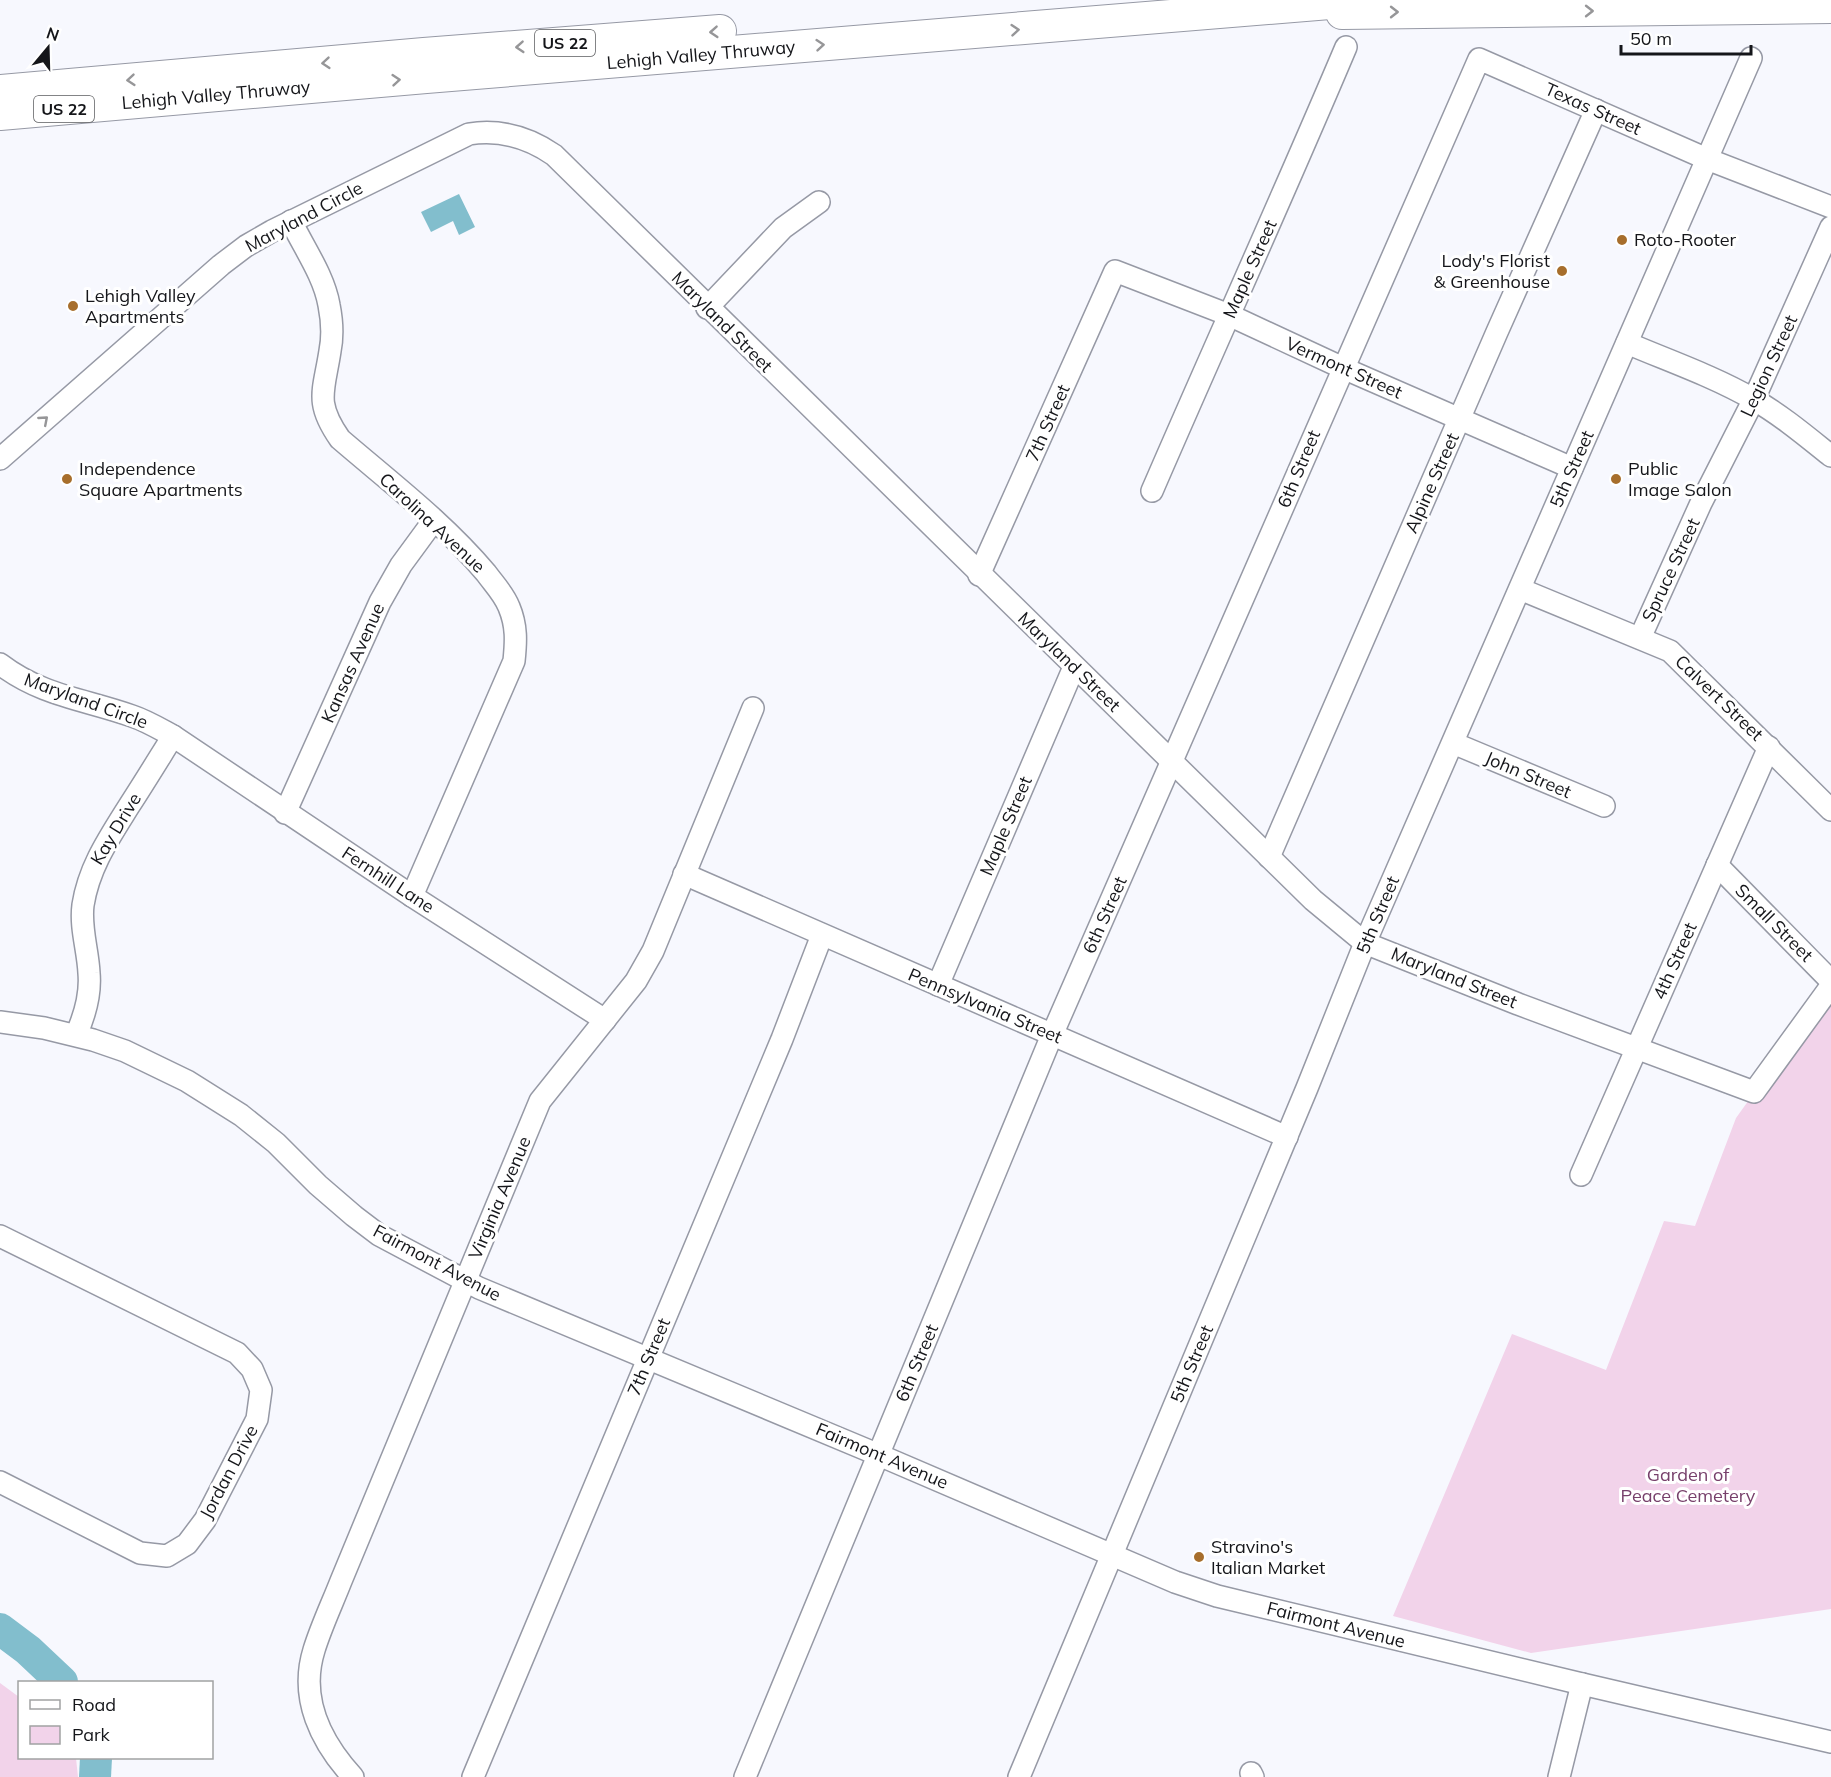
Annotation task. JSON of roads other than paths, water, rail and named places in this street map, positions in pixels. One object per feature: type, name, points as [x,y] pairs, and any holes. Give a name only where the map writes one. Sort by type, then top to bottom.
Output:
[{"type":"highway","name":"Lehigh Valley Thruway","points":[[0,97],[424,54],[1129,0]]},
{"type":"highway","name":"Lehigh Valley Thruway","points":[[0,97],[438,76],[1366,0]]},
{"type":"highway","points":[[1210,14],[1831,7]]},
{"type":"street","name":"Maple Street","points":[[1152,491],[1262,244],[1346,47]]},
{"type":"street","name":"5th Street","points":[[1019,1777],[1287,1137],[1365,943],[1751,58]]},
{"type":"street","name":"Texas Street","points":[[1479,59],[1707,159],[1831,207]]},
{"type":"street","name":"6th Street","points":[[745,1777],[1052,1035],[1479,59]]},
{"type":"street","name":"Alpine Street","points":[[1269,857],[1596,110]]},
{"type":"street","name":"Maryland Street","points":[[458,139],[485,131],[524,138],[554,155],[707,308],[1313,900],[1365,943],[1518,1004],[1754,1092],[1831,984]]},
{"type":"street","name":"Maryland Circle","points":[[0,459],[227,260],[246,246],[291,221],[458,139]]},
{"type":"street","points":[[707,308],[783,228],[819,202]]},
{"type":"street","name":"Carolina Avenue","points":[[291,221],[323,284],[329,304],[332,330],[322,394],[331,425],[340,439],[434,520],[474,559],[500,590],[514,620],[517,640],[514,661],[412,897]]},
{"type":"street","name":"Legion Street","points":[[1701,503],[1754,399],[1831,226]]},
{"type":"street","name":"Vermont Street","points":[[1115,271],[1229,315],[1343,368],[1572,468]]},
{"type":"street","name":"7th Street","points":[[980,575],[1115,271]]},
{"type":"street","points":[[1627,343],[1725,384],[1754,399],[1795,427],[1831,456]]},
{"type":"street","name":"Spruce Street","points":[[1640,638],[1701,503]]},
{"type":"street","name":"Kansas Avenue","points":[[285,813],[380,602],[400,565],[434,520]]},
{"type":"street","name":"Calvert Street","points":[[1520,589],[1670,651],[1831,810]]},
{"type":"street","name":"Maryland Circle","points":[[0,664],[20,679],[33,685],[76,701],[131,716],[173,736]]},
{"type":"street","name":"Maple Street","points":[[938,985],[1074,667]]},
{"type":"street","name":"Virginia Avenue","points":[[352,1777],[323,1738],[315,1716],[310,1688],[314,1652],[340,1581],[540,1101],[636,981],[653,951],[753,708]]},
{"type":"street","name":"Fernhill Lane","points":[[173,736],[412,897],[605,1020]]},
{"type":"street","name":"Kay Drive","points":[[76,1035],[89,995],[90,974],[83,931],[83,908],[91,872],[104,845],[173,736]]},
{"type":"street","name":"John Street","points":[[1453,743],[1604,806]]},
{"type":"street","name":"4th Street","points":[[1581,1175],[1769,747]]},
{"type":"street","name":"Small Street","points":[[1717,866],[1831,984]]},
{"type":"street","name":"Pennsylvania Street","points":[[684,874],[1287,1137]]},
{"type":"street","name":"7th Street","points":[[473,1777],[782,1039],[822,935]]},
{"type":"street","name":"Fairmont Avenue","points":[[0,1022],[76,1035],[125,1051],[187,1081],[241,1115],[276,1143],[318,1185],[371,1228],[465,1281],[1175,1582],[1217,1596],[1831,1742]]},
{"type":"street","name":"Jordan Drive","points":[[0,1236],[237,1353],[252,1369],[261,1390],[257,1419],[205,1520],[187,1544],[167,1556],[140,1553],[0,1482]]},
{"type":"street","points":[[1559,1777],[1582,1684]]},
{"type":"water","points":[[459,194],[475,227],[459,235],[453,221],[431,232],[421,212]]},
{"type":"waterway","points":[[0,1629],[28,1650],[61,1681]]},
{"type":"waterway","points":[[95,1777],[96,1759]]},
{"type":"place","name":"Roto-Rooter","points":[[1622,240]]},
{"type":"place","name":"Lody's Florist & Greenhouse","points":[[1562,271]]},
{"type":"place","name":"Lehigh Valley Apartments","points":[[73,306]]},
{"type":"place","name":"Independence Square Apartments","points":[[67,479]]},
{"type":"place","name":"Public Image Salon","points":[[1616,479]]},
{"type":"place","name":"Stravino's Italian Market","points":[[1199,1557]]},
{"type":"park label","name":"Garden of Peace Cemetery","points":[[1688,1485]]}]
